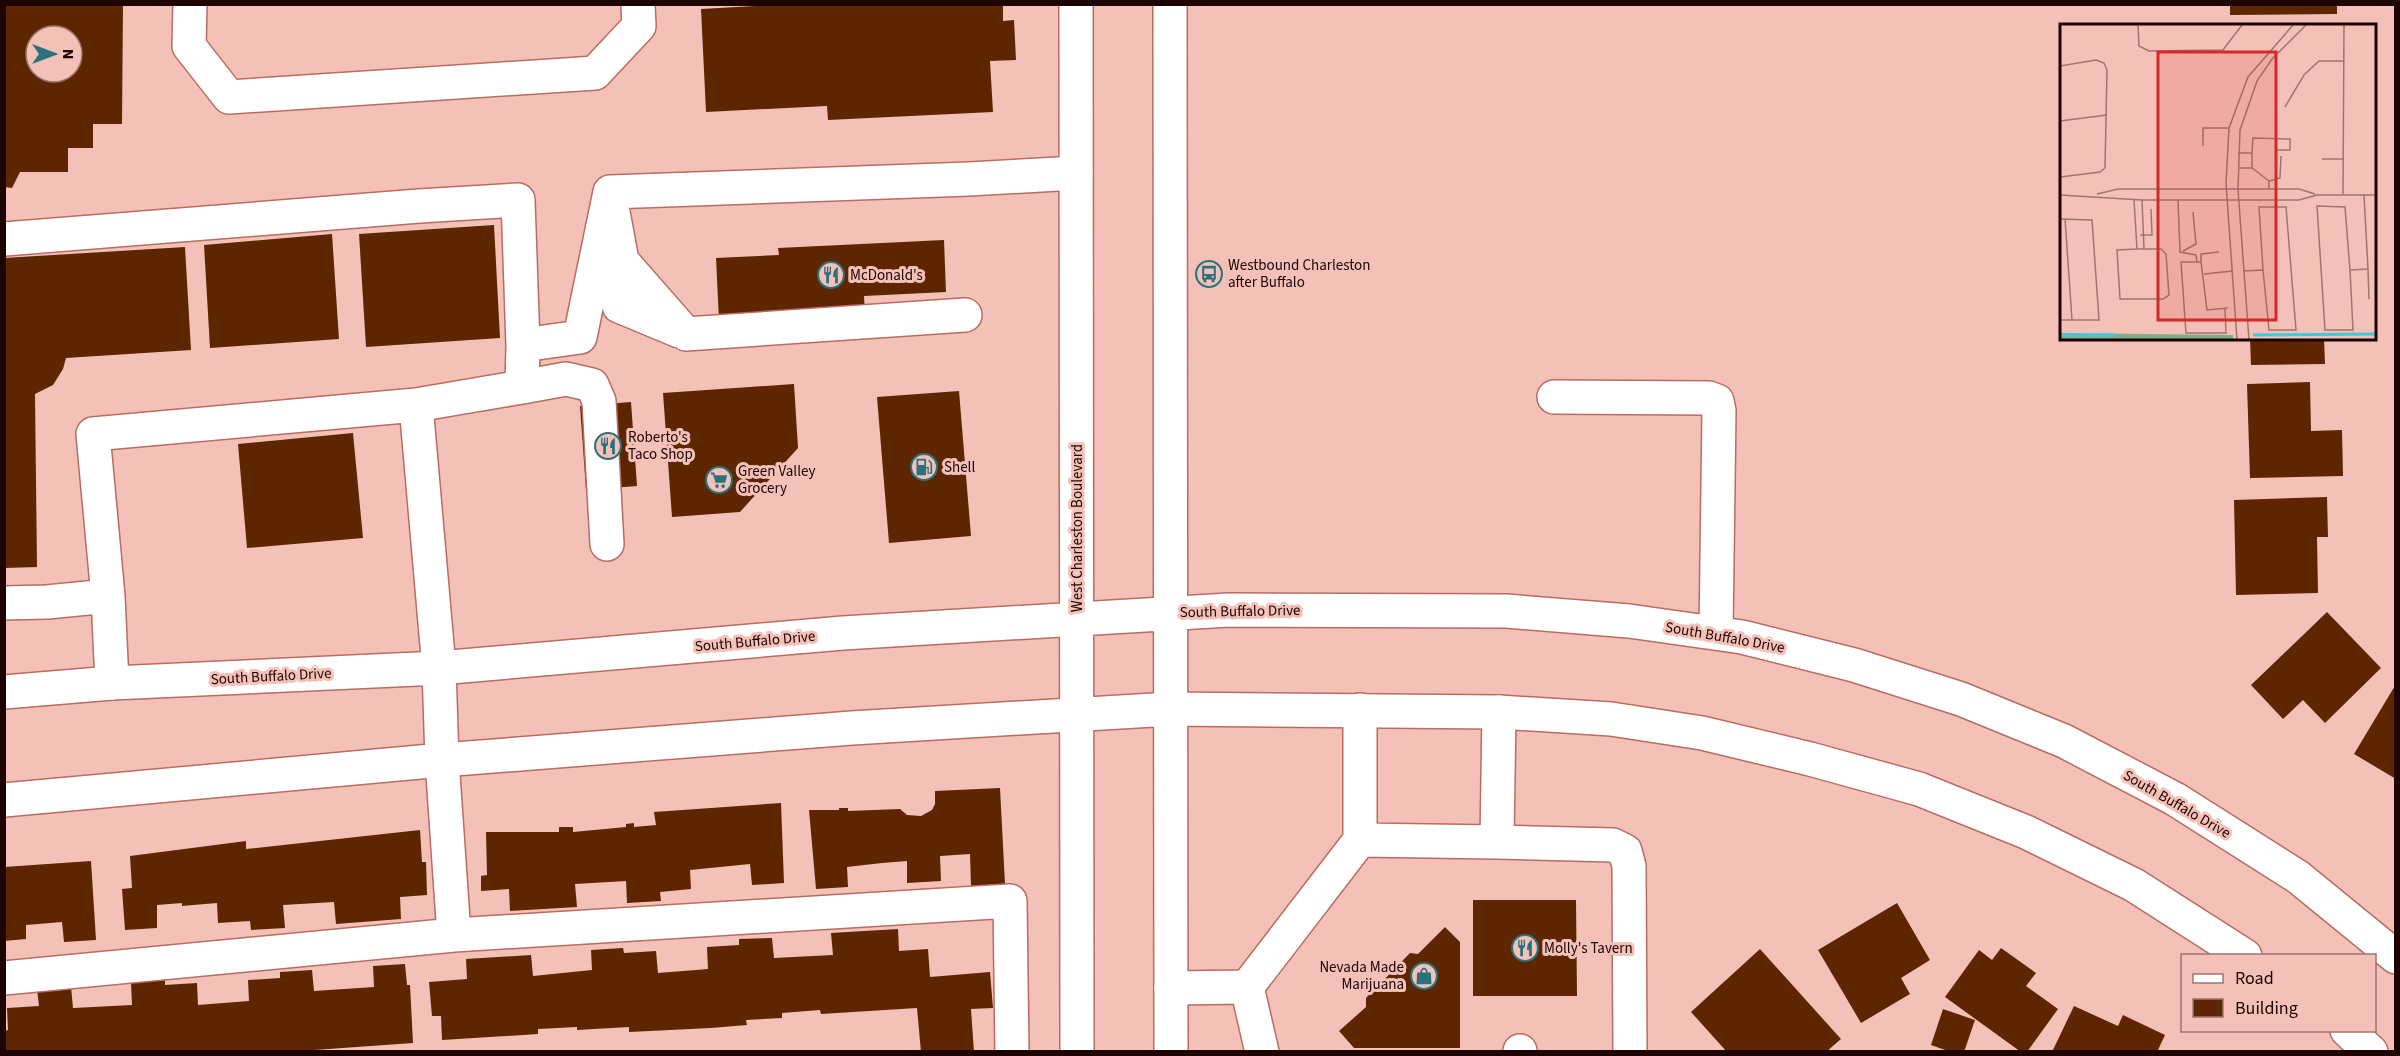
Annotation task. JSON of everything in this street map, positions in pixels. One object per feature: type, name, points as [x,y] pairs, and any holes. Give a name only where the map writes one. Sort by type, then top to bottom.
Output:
[{"type":"main road","points":[[190,4],[189,46],[229,97],[595,73],[639,26],[638,4]]},
{"type":"main road","name":"West Charleston Boulevard","points":[[1076,4],[1077,1052]]},
{"type":"main road","points":[[1170,4],[1171,1052]]},
{"type":"main road","points":[[610,192],[1076,173]]},
{"type":"main road","points":[[610,192],[622,261],[619,306],[686,334],[965,315]]},
{"type":"main road","points":[[523,345],[580,337],[610,192]]},
{"type":"main road","points":[[4,239],[518,200],[523,345],[522,387]]},
{"type":"main road","points":[[112,683],[108,596],[93,434],[416,405],[566,380],[592,385],[598,401],[607,544]]},
{"type":"main road","points":[[1554,397],[1709,398],[1717,401],[1719,411],[1716,632]]},
{"type":"main road","points":[[416,405],[438,668],[454,935]]},
{"type":"main road","points":[[4,603],[48,602],[108,596]]},
{"type":"main road","name":"South Buffalo Drive","points":[[4,692],[112,683],[438,668],[854,632],[1229,610],[1506,611],[1629,621],[1716,632],[1854,664],[1961,699],[2064,741],[2175,799],[2298,877],[2396,957]]},
{"type":"main road","points":[[4,800],[442,760],[852,728],[1170,709],[1499,712],[1611,719],[1702,733],[1810,759],[1919,789],[2026,832],[2134,885],[2242,954]]},
{"type":"main road","points":[[1247,987],[1360,840],[1360,710]]},
{"type":"main road","points":[[1497,842],[1499,712]]},
{"type":"main road","points":[[1360,840],[1614,845],[1625,851],[1629,866],[1630,1052]]},
{"type":"main road","points":[[4,978],[454,935],[1010,901],[1012,1052]]},
{"type":"main road","points":[[1171,988],[1247,987]]},
{"type":"main road","points":[[1247,987],[1262,1052]]},
{"type":"main road","points":[[2348,1032],[2371,1052]]},
{"type":"building","points":[[4,4],[123,4],[122,124],[93,124],[93,148],[68,148],[68,172],[20,172],[12,188],[4,187]]},
{"type":"building","points":[[794,4],[1003,4],[1003,21],[1014,20],[1016,60],[990,61],[993,112],[828,120],[827,106],[706,112],[701,9]]},
{"type":"building","points":[[2230,4],[2337,4],[2337,14],[2230,15]]},
{"type":"building","points":[[494,225],[500,338],[366,347],[359,234]]},
{"type":"building","points":[[332,234],[339,339],[210,348],[204,245]]},
{"type":"building","name":"McDonald's","points":[[944,240],[946,292],[864,296],[865,314],[719,321],[716,258],[779,255],[778,248]]},
{"type":"building","points":[[185,247],[191,350],[66,358],[63,369],[53,385],[35,394],[37,567],[4,568],[4,258]]},
{"type":"building","points":[[2250,340],[2324,340],[2325,364],[2251,365]]},
{"type":"building","points":[[2310,382],[2311,431],[2342,430],[2343,476],[2250,478],[2247,384]]},
{"type":"building","name":"Green Valley Grocery","points":[[794,384],[798,448],[740,512],[672,517],[663,393]]},
{"type":"building","name":"Shell","points":[[959,391],[971,536],[889,543],[877,397]]},
{"type":"building","name":"Roberto's Taco Shop","points":[[631,402],[637,486],[586,490],[580,406]]},
{"type":"building","points":[[353,433],[363,538],[247,548],[238,444]]},
{"type":"building","points":[[2327,497],[2328,537],[2317,537],[2318,593],[2236,595],[2234,500]]},
{"type":"building","points":[[2327,612],[2381,668],[2325,723],[2303,700],[2283,719],[2251,685]]},
{"type":"building","points":[[2396,684],[2396,779],[2354,754]]},
{"type":"building","points":[[1000,788],[1005,884],[971,886],[970,854],[940,856],[941,881],[907,883],[907,861],[847,867],[848,887],[816,889],[809,810],[900,809],[907,815],[921,816],[932,810],[935,804],[935,791]]},
{"type":"building","points":[[781,803],[784,883],[752,885],[750,864],[690,870],[691,889],[660,892],[661,901],[627,903],[626,881],[575,884],[577,907],[510,911],[509,889],[481,891],[481,876],[487,875],[486,832],[559,832],[559,827],[573,827],[573,832],[626,827],[626,824],[634,823],[634,827],[656,825],[654,812]]},
{"type":"building","points":[[420,830],[422,862],[426,862],[427,895],[400,897],[401,919],[336,924],[334,902],[283,905],[285,928],[251,930],[250,921],[218,923],[217,903],[182,906],[182,903],[157,905],[157,928],[125,930],[122,889],[132,888],[130,856],[246,841],[246,849]]},
{"type":"building","points":[[91,861],[96,940],[64,942],[62,922],[26,925],[26,939],[4,941],[4,867]]},
{"type":"building","name":"Molly's Tavern","points":[[1473,900],[1576,900],[1577,996],[1473,996]]},
{"type":"building","points":[[1897,903],[1930,960],[1901,978],[1910,994],[1861,1023],[1818,950]]},
{"type":"building","name":"Nevada Made Marijuana","points":[[1445,927],[1460,942],[1460,1048],[1354,1048],[1339,1031],[1366,1007],[1366,998],[1410,953],[1418,954]]},
{"type":"building","points":[[898,929],[899,951],[928,949],[930,977],[990,972],[993,1008],[971,1009],[974,1052],[921,1052],[917,1008],[821,1014],[820,1010],[782,1013],[782,1018],[746,1020],[747,1025],[711,1028],[629,1032],[629,1027],[577,1030],[577,1027],[538,1029],[538,1034],[442,1040],[441,1016],[432,1016],[429,982],[467,979],[466,959],[531,955],[533,976],[592,970],[591,950],[623,948],[624,953],[656,951],[658,973],[708,969],[707,947],[739,945],[739,939],[772,938],[774,958],[833,955],[831,933]]},
{"type":"building","points":[[2001,948],[2036,973],[2026,986],[2058,1009],[2027,1052],[2021,1052],[1945,997],[1979,950],[1992,960]]},
{"type":"building","points":[[1760,949],[1841,1039],[1826,1052],[1727,1052],[1691,1012]]},
{"type":"building","points":[[405,964],[407,985],[410,985],[413,1043],[286,1052],[4,1052],[4,1031],[8,1030],[7,1008],[39,1006],[37,989],[71,987],[73,1008],[132,1005],[131,982],[165,980],[165,985],[197,983],[198,1005],[249,1001],[248,980],[280,978],[280,972],[312,970],[314,991],[374,987],[373,966]]},
{"type":"building","points":[[2074,1006],[2118,1026],[2123,1015],[2165,1035],[2157,1052],[2052,1052]]},
{"type":"building","points":[[1943,1009],[1975,1020],[1964,1052],[1951,1052],[1931,1045]]},
{"type":"place","name":"Westbound Charleston after Buffalo","points":[[1209,274]]},
{"type":"place","name":"McDonald's","points":[[831,275]]},
{"type":"place","name":"Roberto's Taco Shop","points":[[608,446]]},
{"type":"place","name":"Shell","points":[[924,467]]},
{"type":"place","name":"Green Valley Grocery","points":[[719,480]]},
{"type":"place","name":"Molly's Tavern","points":[[1525,948]]},
{"type":"place","name":"Nevada Made Marijuana","points":[[1424,976]]}]
